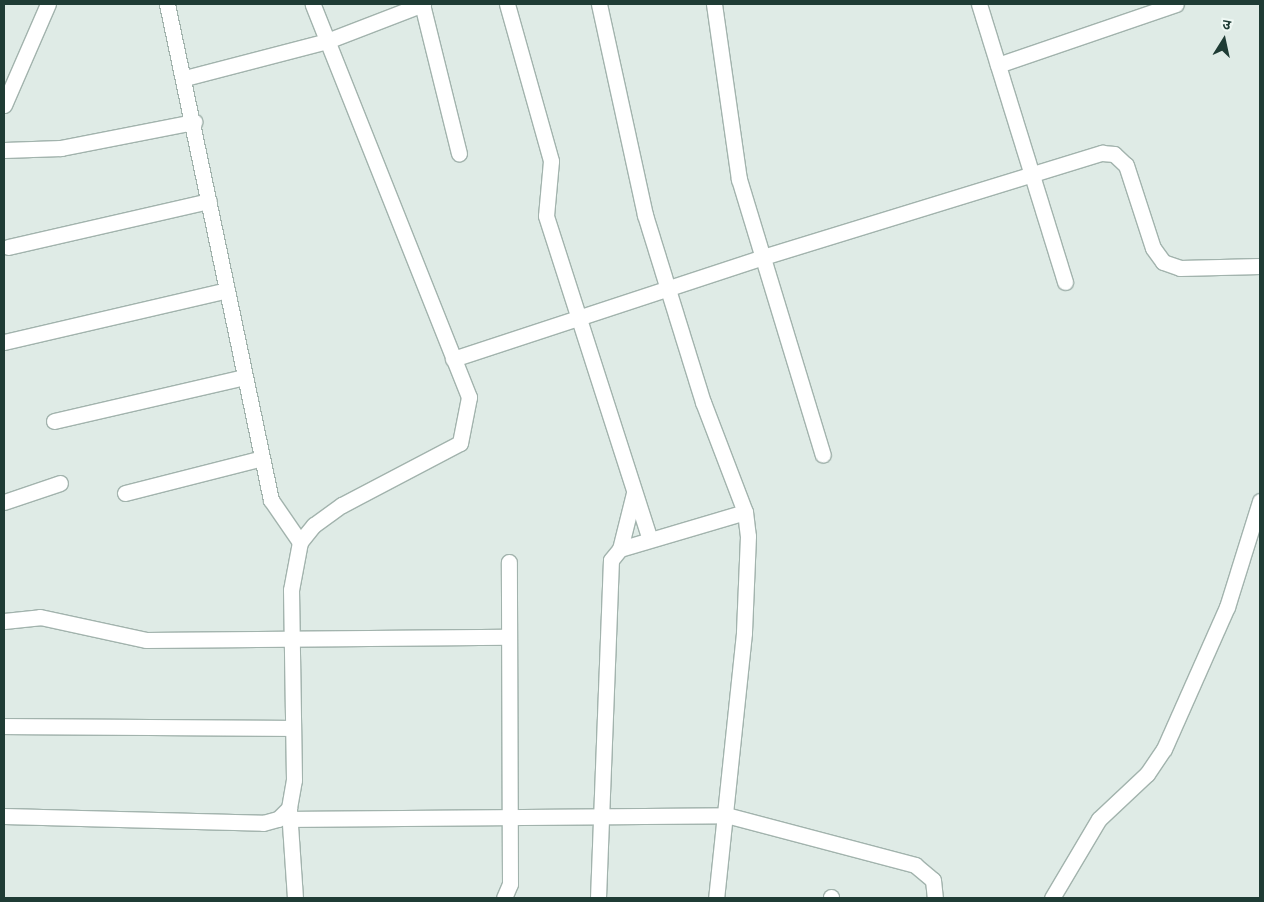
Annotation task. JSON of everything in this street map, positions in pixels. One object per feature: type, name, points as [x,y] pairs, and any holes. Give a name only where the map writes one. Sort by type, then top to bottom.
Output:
[{"type":"street","points":[[4,105],[9,77],[48,4]]},
{"type":"street","points":[[167,4],[185,78],[271,500],[300,542]]},
{"type":"street","points":[[296,898],[289,814],[292,728],[293,567],[300,542],[314,525],[342,505],[441,457],[460,443],[469,397],[313,4]]},
{"type":"street","points":[[185,78],[327,41],[422,4],[459,154]]},
{"type":"street","points":[[507,4],[550,162],[546,216],[650,539]]},
{"type":"street","points":[[599,4],[645,215],[703,402],[745,512],[746,613],[716,898]]},
{"type":"street","points":[[714,4],[739,179],[823,455]]},
{"type":"street","points":[[979,4],[1064,282]]},
{"type":"street","points":[[998,64],[1176,4]]},
{"type":"street","points":[[4,150],[61,148],[194,122]]},
{"type":"street","points":[[453,359],[578,316],[669,289],[762,257],[1032,176],[1102,153],[1114,154],[1126,165],[1153,248],[1162,262],[1180,268],[1260,266]]},
{"type":"street","points":[[8,247],[209,201]]},
{"type":"street","points":[[4,342],[227,290]]},
{"type":"street","points":[[54,421],[245,377]]},
{"type":"street","points":[[125,493],[262,458]]},
{"type":"street","points":[[4,502],[60,483]]},
{"type":"street","points":[[620,550],[634,491]]},
{"type":"street","points":[[1052,898],[1099,819],[1147,774],[1164,749],[1227,606],[1260,501]]},
{"type":"street","points":[[598,898],[604,818],[611,560],[620,550],[650,539],[745,512]]},
{"type":"street","points":[[504,898],[510,884],[508,818],[509,562]]},
{"type":"street","points":[[4,621],[40,617],[146,640],[292,636],[509,637]]},
{"type":"street","points":[[5,726],[292,728]]},
{"type":"street","points":[[4,816],[263,823],[289,814],[508,818],[726,815],[915,865],[932,880],[935,898]]}]
